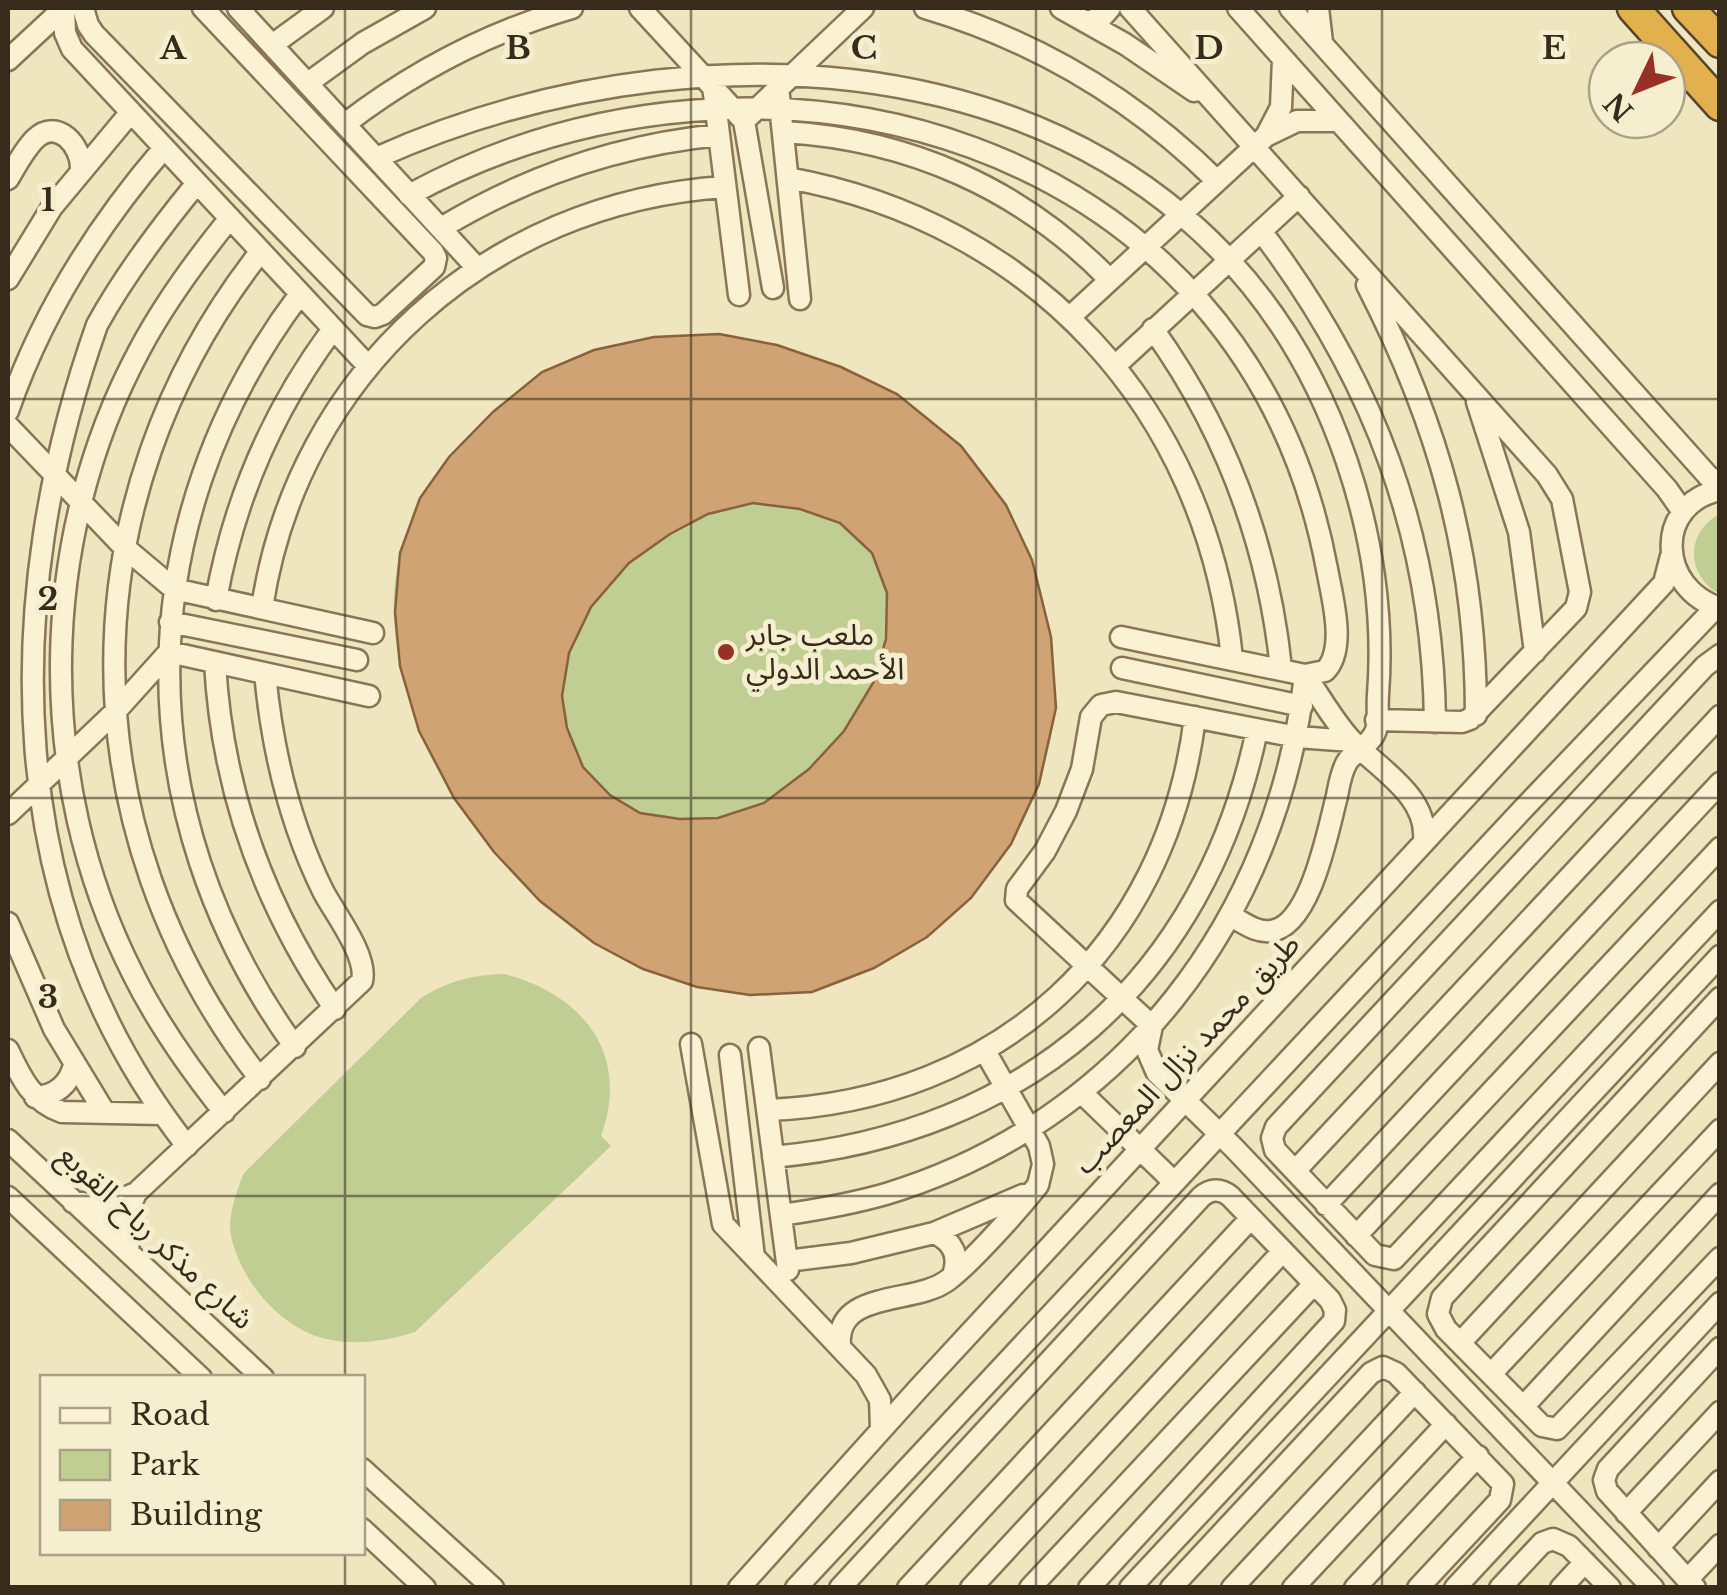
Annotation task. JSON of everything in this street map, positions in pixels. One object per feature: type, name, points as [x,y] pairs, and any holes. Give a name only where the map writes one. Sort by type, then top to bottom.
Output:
[{"type":"highway","points":[[1633,8],[1719,105]]},
{"type":"highway","points":[[1688,8],[1720,42]]},
{"type":"street","points":[[8,60],[64,8]]},
{"type":"street","points":[[64,8],[65,34],[72,49],[368,366]]},
{"type":"street","points":[[84,8],[94,34],[367,315],[384,314],[434,266],[433,252],[202,8]]},
{"type":"street","points":[[240,8],[477,268]]},
{"type":"street","points":[[272,45],[323,8]]},
{"type":"street","points":[[308,83],[364,43],[425,8]]},
{"type":"street","points":[[345,124],[394,88],[444,59],[523,24],[572,8]]},
{"type":"street","points":[[640,8],[744,121],[772,288]]},
{"type":"street","points":[[744,121],[862,8]]},
{"type":"street","points":[[926,8],[1003,34],[1080,74],[1152,123],[1217,180]]},
{"type":"street","points":[[1061,8],[1224,112],[1260,141],[1299,196],[1540,468],[1562,499],[1580,597],[1576,608],[1476,715],[1462,722],[1376,720]]},
{"type":"street","points":[[1088,22],[1110,8]]},
{"type":"street","points":[[1130,8],[1224,112]]},
{"type":"street","points":[[1238,8],[1683,512],[1696,499],[1720,490]]},
{"type":"street","points":[[1290,8],[1709,477],[1720,482]]},
{"type":"street","points":[[1318,8],[1322,44]]},
{"type":"street","points":[[634,42],[696,34]]},
{"type":"street","points":[[807,34],[854,40]]},
{"type":"street","points":[[24,45],[49,42],[72,49]]},
{"type":"street","points":[[1260,141],[1280,107],[1283,59]]},
{"type":"street","points":[[713,86],[739,295]]},
{"type":"street","points":[[410,194],[484,149],[563,116],[646,94],[713,86],[778,86],[888,102],[982,134],[1059,174],[1150,243],[1196,291],[1243,355],[1270,401],[1293,450],[1318,526],[1329,578],[1336,655],[1325,670],[1305,675],[1121,637]]},
{"type":"street","points":[[778,86],[800,299]]},
{"type":"street","points":[[376,158],[456,106]]},
{"type":"street","points":[[8,279],[52,207],[131,112]]},
{"type":"street","points":[[1070,318],[1260,141],[1296,121],[1339,121]]},
{"type":"street","points":[[1075,122],[1140,166],[1188,208],[1233,257],[1276,314],[1312,376],[1351,474],[1374,578],[1379,650],[1375,733],[1357,744],[1347,762],[1324,846],[1297,915],[1270,932],[1254,929],[1231,916]]},
{"type":"street","points":[[8,178],[36,137],[50,132],[106,138]]},
{"type":"street","points":[[783,132],[880,145],[961,174],[1036,216],[1110,280]]},
{"type":"street","points":[[63,134],[77,147],[81,169]]},
{"type":"street","points":[[440,228],[561,168],[623,150],[719,135]]},
{"type":"street","points":[[8,410],[30,354],[67,281],[112,212],[164,148]]},
{"type":"street","points":[[788,178],[854,193],[940,226],[1008,267],[1070,318],[1114,366],[1160,432],[1196,504],[1220,581],[1232,658]]},
{"type":"street","points":[[28,509],[40,461],[64,395],[98,324],[140,257],[198,183]]},
{"type":"street","points":[[262,608],[272,556],[300,475],[331,418],[368,366],[413,318],[477,268],[538,234],[598,210],[661,194],[725,187]]},
{"type":"street","points":[[1114,366],[1299,196]]},
{"type":"street","points":[[224,1112],[158,1020],[116,937],[90,867],[66,758],[62,706],[64,604],[81,503],[96,451],[138,352],[196,261],[230,218]]},
{"type":"street","points":[[1260,231],[1328,328],[1386,448],[1407,512],[1422,577],[1432,656],[1434,722]]},
{"type":"street","points":[[260,1079],[204,1000],[162,914],[132,823],[115,712],[114,632],[124,546],[141,475],[176,386],[222,303],[261,251]]},
{"type":"street","points":[[1352,256],[1420,397],[1447,479],[1473,621],[1476,715]]},
{"type":"street","points":[[295,1046],[242,964],[202,876],[178,781],[170,717],[168,652],[174,589],[188,518],[218,433],[259,352],[300,294]]},
{"type":"street","points":[[216,600],[229,535],[258,453],[284,400],[333,329]]},
{"type":"street","points":[[1153,330],[1194,391],[1237,479],[1266,573],[1281,668]]},
{"type":"street","points":[[1420,397],[1434,382],[1467,385]]},
{"type":"street","points":[[1467,385],[1506,486],[1526,569],[1534,652]]},
{"type":"street","points":[[8,426],[124,546],[174,589],[372,632]]},
{"type":"street","points":[[1506,486],[1522,470],[1540,468]]},
{"type":"street","name":"طريق محمد نزال المعصب","points":[[738,1588],[1664,582],[1672,533],[1683,512]]},
{"type":"street","points":[[796,1588],[1523,808],[1718,608],[1694,597],[1679,579],[1671,556]]},
{"type":"street","points":[[170,622],[357,660]]},
{"type":"street","points":[[168,652],[115,712],[16,800],[47,900],[76,974],[113,1044],[187,1146]]},
{"type":"street","points":[[168,652],[369,696]]},
{"type":"street","points":[[1720,655],[1705,666],[1276,1127],[1272,1144],[1380,1258],[1400,1256],[1720,912]]},
{"type":"street","points":[[215,663],[222,742],[248,844],[292,941],[336,1009]]},
{"type":"street","points":[[1122,668],[1302,706]]},
{"type":"street","points":[[74,1202],[106,1206],[136,1193],[360,985],[364,967],[323,891],[295,824],[274,743],[265,674]]},
{"type":"street","points":[[781,1216],[885,1194],[967,1162],[1030,1128],[1081,1092],[1152,1026],[1208,955],[1259,859],[1281,799],[1305,675]]},
{"type":"street","points":[[1305,675],[1357,744],[1414,801],[1432,810],[1451,811]]},
{"type":"street","points":[[1152,1026],[1018,902],[1016,892],[1045,851],[1066,811],[1082,769],[1096,708],[1116,702],[1296,737],[1357,744]]},
{"type":"street","points":[[1295,1172],[1720,716]]},
{"type":"street","points":[[768,1110],[833,1105],[896,1090],[985,1051],[1034,1017],[1089,965],[1132,907],[1159,856],[1179,802],[1195,717]]},
{"type":"street","points":[[774,1157],[855,1147],[946,1118],[1007,1088],[1069,1046],[1122,997],[1166,944],[1202,888],[1241,795],[1257,730]]},
{"type":"street","points":[[1326,1204],[1720,783]]},
{"type":"street","points":[[1414,801],[1423,820],[1424,840]]},
{"type":"street","points":[[1356,1236],[1720,848]]},
{"type":"street","points":[[8,922],[36,992],[74,1065],[105,1113]]},
{"type":"street","points":[[1113,1562],[1134,1586],[1720,956]]},
{"type":"street","points":[[1720,998],[1442,1298],[1439,1320],[1542,1426],[1552,1430],[1562,1427],[1720,1258]]},
{"type":"street","points":[[1636,1002],[1680,1042]]},
{"type":"street","points":[[1152,1026],[1147,1050],[1152,1066],[1652,1588]]},
{"type":"street","points":[[691,1044],[723,1224],[866,1374],[880,1400],[881,1429]]},
{"type":"street","points":[[759,1048],[792,1297]]},
{"type":"street","points":[[8,1050],[35,1097],[62,1112],[161,1114]]},
{"type":"street","points":[[840,1346],[844,1321],[857,1309],[934,1288],[953,1275],[1041,1178],[1043,1164],[1030,1128],[985,1051]]},
{"type":"street","points":[[730,1055],[754,1257]]},
{"type":"street","points":[[1460,1343],[1720,1063]]},
{"type":"street","points":[[35,1097],[59,1090],[74,1065]]},
{"type":"street","points":[[1081,1092],[1174,1182]]},
{"type":"street","points":[[1525,1121],[1567,1163]]},
{"type":"street","points":[[1491,1374],[1720,1130]]},
{"type":"street","name":"شارع مذكر رباح القوبع","points":[[8,1140],[260,1375]]},
{"type":"street","points":[[787,1261],[851,1252],[934,1233],[1034,1190]]},
{"type":"street","points":[[840,1588],[1200,1197],[1215,1190],[1226,1192],[1333,1305],[1336,1316],[1332,1326],[1089,1588]]},
{"type":"street","points":[[129,1252],[126,1218],[136,1193]]},
{"type":"street","points":[[1523,1407],[1720,1194]]},
{"type":"street","points":[[8,1198],[198,1375]]},
{"type":"street","points":[[908,1588],[1251,1218]]},
{"type":"street","points":[[8,1219],[47,1234]]},
{"type":"street","points":[[934,1233],[954,1250],[953,1275]]},
{"type":"street","points":[[971,1588],[1282,1251]]},
{"type":"street","points":[[1030,1588],[1314,1284]]},
{"type":"street","points":[[1455,1588],[1720,1303]]},
{"type":"street","points":[[1674,1308],[1718,1349],[1608,1469],[1605,1486],[1691,1583],[1720,1544]]},
{"type":"street","points":[[1172,1588],[1374,1370],[1383,1367],[1392,1370],[1415,1392],[1500,1479],[1503,1495],[1418,1588]]},
{"type":"street","points":[[866,1374],[891,1387],[919,1388]]},
{"type":"street","points":[[1232,1588],[1415,1392]]},
{"type":"street","points":[[1626,1513],[1720,1412]]},
{"type":"street","points":[[1293,1588],[1446,1424]]},
{"type":"street","points":[[1234,1432],[1278,1473]]},
{"type":"street","points":[[1355,1588],[1478,1456]]},
{"type":"street","points":[[365,1472],[493,1588]]},
{"type":"street","points":[[1658,1548],[1720,1481]]},
{"type":"street","points":[[365,1532],[425,1588]]},
{"type":"street","points":[[1500,1588],[1547,1540],[1564,1542],[1610,1588]]},
{"type":"street","points":[[1561,1588],[1585,1562]]},
{"type":"green space","name":"ملعب جابر الأحمد الدولي","points":[[719,334],[787,349],[853,372],[894,393],[955,443],[1000,499],[1017,530],[1042,595],[1049,631],[1056,700],[1051,739],[1034,796],[1006,850],[970,897],[918,941],[861,974],[804,992],[723,991],[670,978],[620,958],[553,912],[511,872],[473,825],[441,773],[415,717],[399,661],[394,604],[407,532],[431,484],[477,428],[532,382],[587,354],[648,340]]},
{"type":"green space","points":[[1719,514],[1719,594],[1700,576],[1694,554],[1700,532]]},
{"type":"green space","points":[[504,974],[556,996],[593,1031],[604,1054],[609,1078],[609,1106],[601,1136],[611,1146],[415,1332],[384,1340],[352,1342],[331,1340],[298,1327],[282,1317],[256,1289],[232,1240],[231,1215],[244,1173],[421,998],[461,980]]},
{"type":"building","name":"ملعب جابر الأحمد الدولي","points":[[719,334],[777,345],[841,367],[897,394],[961,446],[1006,505],[1032,560],[1051,637],[1056,708],[1039,784],[1011,844],[971,898],[927,937],[874,968],[812,992],[750,995],[697,987],[643,969],[594,943],[540,901],[494,852],[454,798],[419,731],[400,666],[395,612],[400,553],[420,498],[449,457],[493,412],[542,372],[594,350],[654,337]],"holes":[[[753,503],[800,509],[840,523],[872,553],[887,593],[886,639],[873,683],[844,731],[809,769],[764,803],[718,818],[680,819],[640,813],[610,795],[583,767],[567,728],[562,696],[569,653],[591,607],[629,563],[670,534],[708,514]]]},
{"type":"place","name":"ملعب جابر الأحمد الدولي","points":[[726,652]]}]
